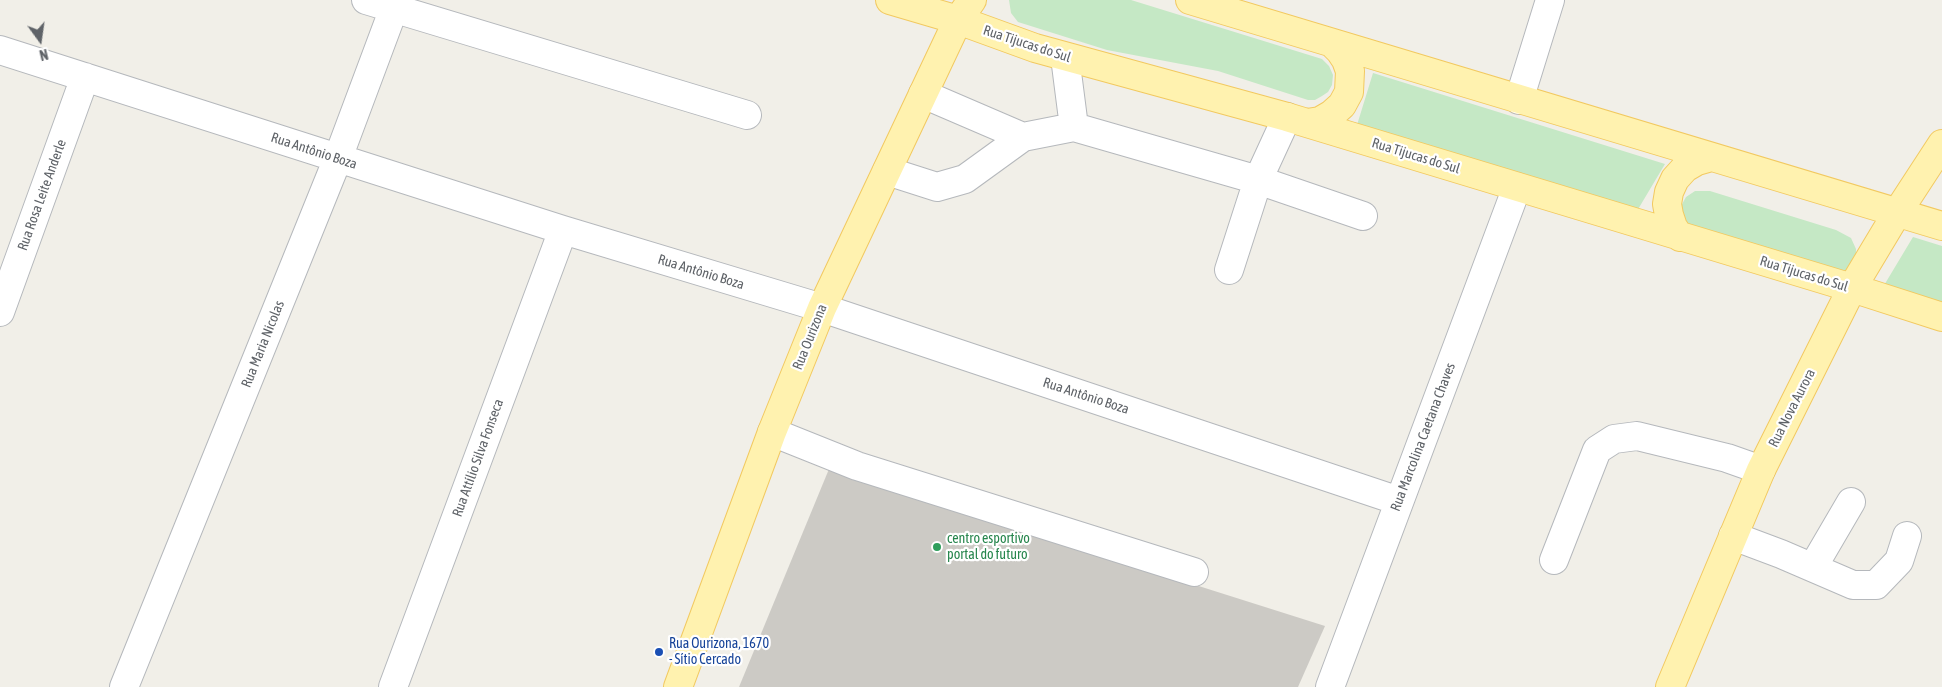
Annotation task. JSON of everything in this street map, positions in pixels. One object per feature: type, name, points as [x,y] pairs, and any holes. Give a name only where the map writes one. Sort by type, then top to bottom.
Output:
[{"type":"main road","name":"Rua Tijucas do Sul","points":[[890,0],[965,10],[1065,57],[1297,120],[1942,317]]},
{"type":"main road","points":[[1190,0],[1247,9],[1332,44],[1942,226]]},
{"type":"main road","name":"Rua Ourizona","points":[[678,687],[772,432],[822,308],[923,94],[965,10]]},
{"type":"main road","points":[[1297,120],[1320,121],[1342,105],[1349,92],[1348,65],[1340,51],[1332,44]]},
{"type":"main road","name":"Rua Nova Aurora","points":[[1670,687],[1761,470],[1852,288],[1897,213],[1942,144]]},
{"type":"main road","points":[[1680,236],[1673,227],[1669,215],[1667,204],[1669,192],[1675,179],[1684,168],[1697,160],[1711,157]]},
{"type":"street","points":[[366,0],[395,4],[747,115]]},
{"type":"street","points":[[1519,100],[1550,0]]},
{"type":"street","name":"Rua Maria Nicolas","points":[[124,687],[338,158],[395,4]]},
{"type":"street","name":"Rua Antônio Boza","points":[[0,50],[563,230],[822,308],[1399,501]]},
{"type":"street","points":[[1065,57],[1074,127]]},
{"type":"street","name":"Rua Rosa Leite Anderle","points":[[0,312],[85,77]]},
{"type":"street","points":[[923,94],[1023,137]]},
{"type":"street","points":[[1229,270],[1258,180],[1297,120]]},
{"type":"street","points":[[887,171],[937,187],[966,179],[1023,137],[1074,127],[1258,180],[1363,216]]},
{"type":"street","name":"Rua Marcolina Caetana Chaves","points":[[1330,687],[1517,187]]},
{"type":"street","name":"Rua Attílio Silva Fonseca","points":[[393,687],[563,230]]},
{"type":"street","points":[[772,432],[857,466],[1194,572]]},
{"type":"street","points":[[1554,560],[1597,450],[1614,439],[1637,436],[1727,458],[1761,470]]},
{"type":"street","points":[[1813,568],[1851,502]]},
{"type":"street","points":[[1733,536],[1853,585],[1876,585],[1899,561],[1908,536]]},
{"type":"green space","points":[[1009,0],[1131,0],[1322,59],[1329,66],[1333,75],[1332,85],[1328,92],[1322,96],[1315,100],[1308,100],[1218,71],[1107,50],[1018,22],[1011,13]]},
{"type":"green space","points":[[1373,73],[1665,164],[1637,211],[1357,125]]},
{"type":"green space","points":[[1695,191],[1710,191],[1836,230],[1851,238],[1856,249],[1856,258],[1846,275],[1684,227],[1681,206],[1686,197]]},
{"type":"green space","points":[[1913,237],[1942,246],[1942,305],[1883,287]]},
{"type":"building","name":"centro esportivo portal do futuro","points":[[829,469],[1325,626],[1298,687],[739,687]]},
{"type":"place","name":"centro esportivo portal do futuro","points":[[937,547]]},
{"type":"place","name":"Rua Ourizona, 1670 - Sítio Cercado","points":[[659,652]]}]
